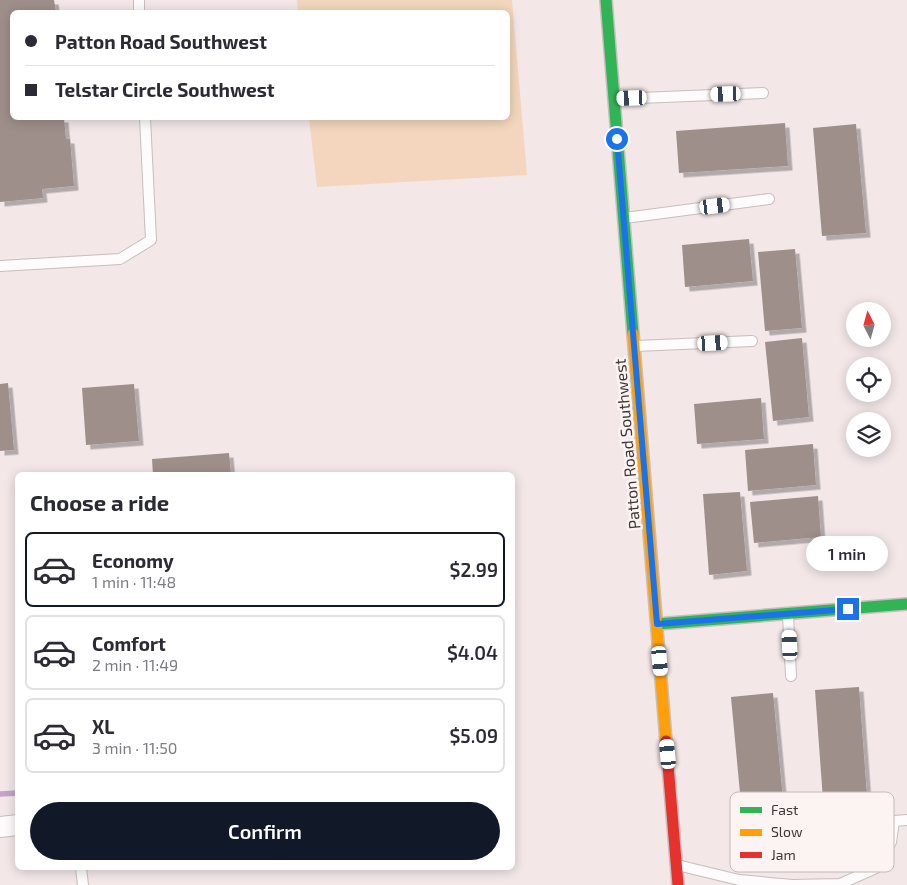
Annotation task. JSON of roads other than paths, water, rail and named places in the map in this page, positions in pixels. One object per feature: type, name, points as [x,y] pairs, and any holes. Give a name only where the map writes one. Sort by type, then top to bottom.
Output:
[{"type":"main road","name":"Patton Road Southwest","points":[[606,0],[678,885]]},
{"type":"main road","points":[[657,624],[907,604]]},
{"type":"street","points":[[0,827],[15,825]]},
{"type":"lane","points":[[613,99],[763,93]]},
{"type":"lane","points":[[0,266],[120,259],[151,240],[145,120]]},
{"type":"lane","points":[[624,218],[769,199]]},
{"type":"lane","points":[[635,346],[752,341]]},
{"type":"lane","points":[[788,614],[791,676]]},
{"type":"lane","points":[[894,821],[907,820]]},
{"type":"lane","points":[[676,865],[738,880],[792,885],[840,884],[867,872]]},
{"type":"lane","points":[[81,870],[82,885]]},
{"type":"waterway","points":[[0,794],[15,793]]}]
